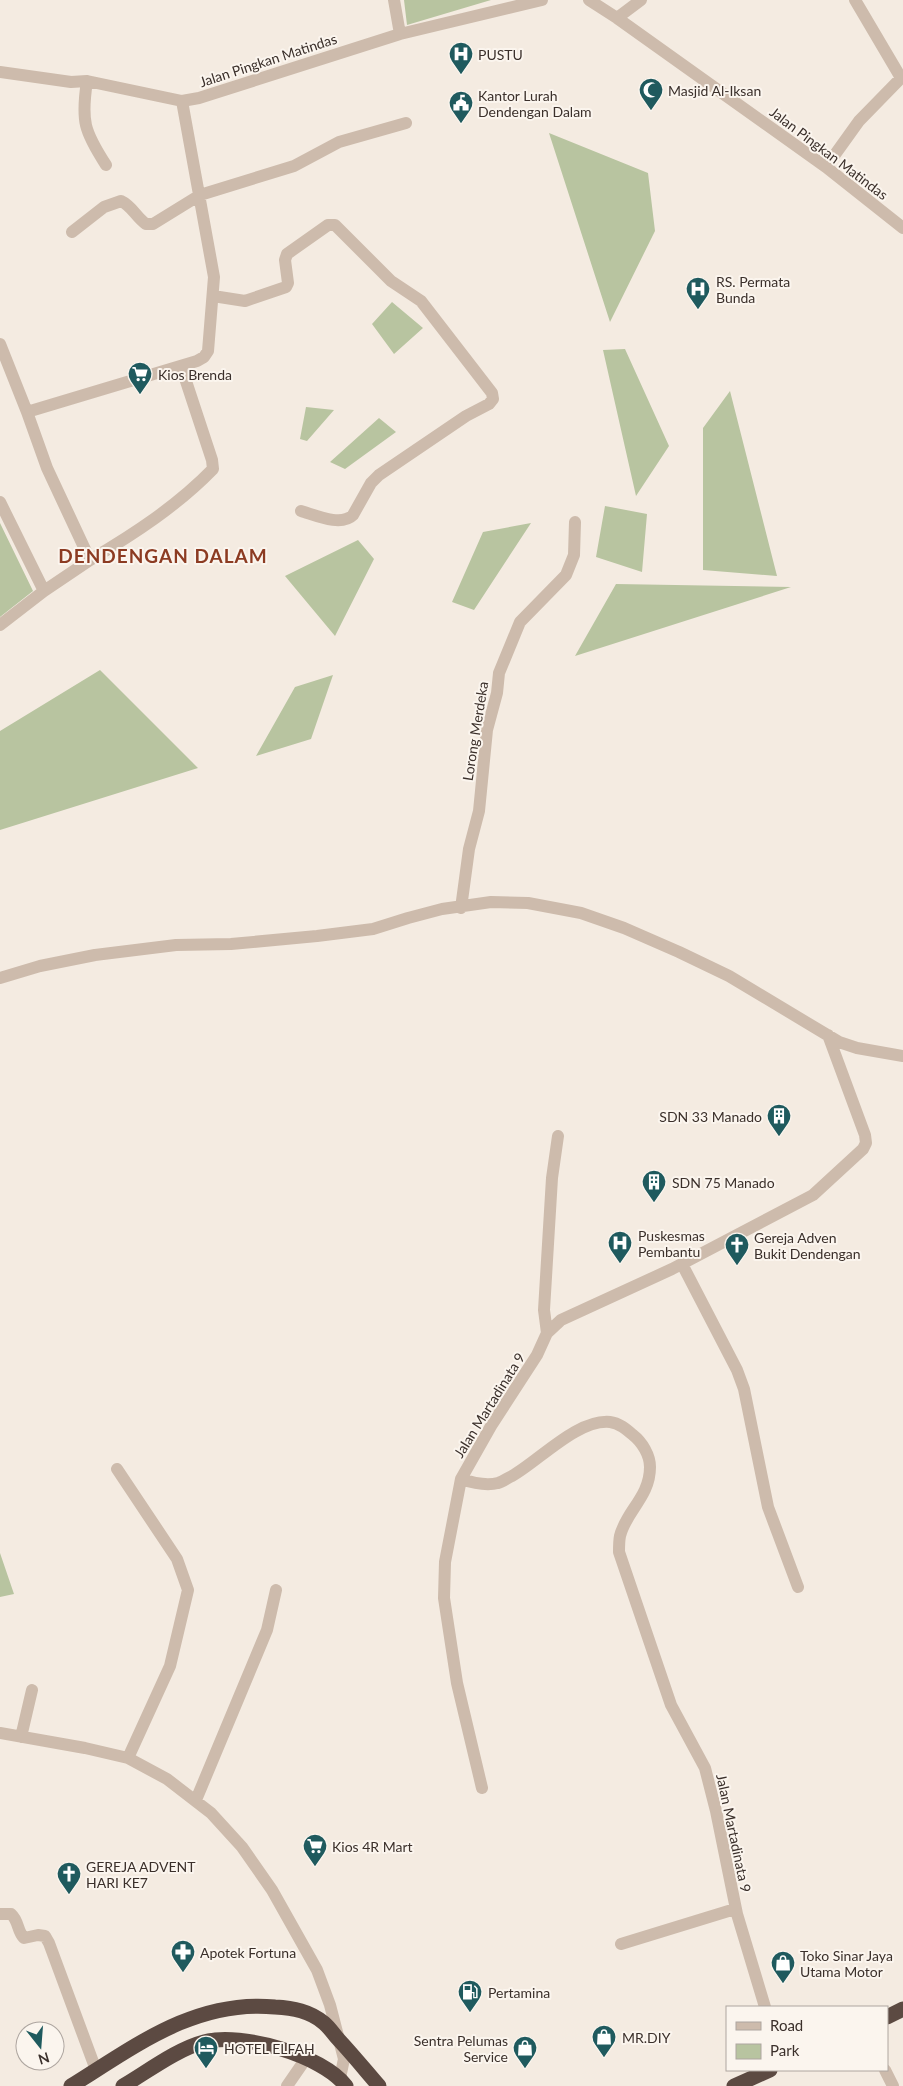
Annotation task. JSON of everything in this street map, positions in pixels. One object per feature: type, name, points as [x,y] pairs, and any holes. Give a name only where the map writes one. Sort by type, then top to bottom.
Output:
[{"type":"highway","points":[[71,2086],[130,2047],[162,2030],[200,2016],[238,2006],[262,2005],[303,2010],[324,2023],[379,2086]]},
{"type":"highway","points":[[888,2016],[903,2008]]},
{"type":"highway","points":[[123,2086],[176,2054],[204,2042],[242,2040],[307,2057],[343,2082]]},
{"type":"highway","points":[[734,2086],[768,2071]]},
{"type":"street","points":[[394,0],[400,34]]},
{"type":"street","name":"Jalan Pingkan Matindas","points":[[0,72],[71,82],[87,81],[182,100],[212,94],[400,34],[542,0]]},
{"type":"street","name":"Jalan Pingkan Matindas","points":[[589,0],[826,167],[864,204],[903,228]]},
{"type":"street","points":[[617,18],[641,0]]},
{"type":"street","points":[[826,167],[859,121],[902,77],[855,0]]},
{"type":"street","points":[[87,81],[83,105],[85,127],[89,138],[106,165]]},
{"type":"street","points":[[26,412],[196,361],[204,357],[208,351],[213,296],[213,268],[182,100]]},
{"type":"street","points":[[72,232],[104,207],[112,202],[121,201],[128,204],[139,220],[146,224],[153,224],[200,195],[294,166],[339,142],[406,123]]},
{"type":"street","points":[[213,296],[240,301],[286,287],[288,284],[285,256],[332,224],[338,227],[391,280],[421,301],[492,393],[493,399],[489,404],[466,416],[379,475],[371,483],[349,519],[340,520],[301,511]]},
{"type":"street","points":[[0,344],[47,468],[90,560]]},
{"type":"street","points":[[0,625],[44,591],[90,560],[145,527],[184,496],[213,469],[212,460],[181,366]]},
{"type":"street","points":[[0,502],[44,591]]},
{"type":"street","name":"Lorong Merdeka","points":[[461,908],[469,849],[479,811],[487,730],[497,693],[499,672],[520,622],[566,575],[574,555],[575,522]]},
{"type":"street","points":[[0,978],[40,966],[94,954],[176,945],[231,944],[364,930],[442,909],[461,908],[490,902],[528,903],[581,913],[624,928],[729,976],[839,1042],[857,1048],[903,1056]]},
{"type":"street","name":"Jalan Martadinata 9","points":[[765,2006],[735,1909],[716,1811],[704,1768],[672,1705],[619,1552],[620,1536],[648,1484],[650,1466],[646,1450],[638,1439],[624,1428],[612,1422],[598,1422],[562,1439],[533,1463],[499,1483],[478,1484],[461,1479],[491,1426],[537,1355],[547,1333],[561,1320],[682,1264],[813,1195],[863,1149],[866,1143],[865,1135],[828,1035]]},
{"type":"street","points":[[547,1333],[544,1310],[552,1178],[558,1136]]},
{"type":"street","points":[[682,1264],[737,1370],[744,1389],[768,1507],[798,1587]]},
{"type":"street","points":[[117,1469],[177,1559],[188,1590],[170,1666],[128,1758]]},
{"type":"street","points":[[461,1479],[448,1544],[444,1598],[457,1684],[482,1788]]},
{"type":"street","points":[[196,1800],[267,1630],[276,1590]]},
{"type":"street","points":[[21,1737],[32,1690]]},
{"type":"street","points":[[0,1733],[128,1758],[168,1779],[196,1800],[242,1847],[272,1890],[317,1970],[330,2005],[340,2041],[344,2059],[343,2082]]},
{"type":"street","points":[[621,1944],[735,1909]]},
{"type":"street","points":[[0,1914],[11,1914],[16,1918],[20,1933],[24,1938],[38,1935],[45,1936],[96,2070]]},
{"type":"street","points":[[287,2086],[307,2057]]},
{"type":"street","points":[[885,2071],[893,2086]]},
{"type":"green space","points":[[404,0],[491,0],[407,25]]},
{"type":"green space","points":[[549,133],[648,173],[655,231],[610,322]]},
{"type":"green space","points":[[392,302],[423,328],[394,354],[372,324]]},
{"type":"green space","points":[[625,349],[669,446],[636,496],[603,350]]},
{"type":"green space","points":[[730,391],[777,576],[703,570],[703,428]]},
{"type":"green space","points":[[306,407],[334,410],[307,441],[300,439]]},
{"type":"green space","points":[[379,418],[396,432],[345,469],[330,462]]},
{"type":"green space","points":[[605,506],[647,514],[642,572],[596,557]]},
{"type":"green space","points":[[0,523],[33,591],[0,617]]},
{"type":"green space","points":[[531,523],[474,610],[452,602],[483,532]]},
{"type":"green space","points":[[358,540],[374,559],[335,636],[285,576]]},
{"type":"green space","points":[[616,584],[791,587],[575,656]]},
{"type":"green space","points":[[100,670],[198,768],[0,830],[0,731]]},
{"type":"green space","points":[[333,675],[311,739],[256,756],[295,687]]},
{"type":"green space","points":[[0,1553],[14,1594],[0,1597]]},
{"type":"place","name":"PUSTU","points":[[461,75]]},
{"type":"place","name":"Masjid Al-Iksan","points":[[651,111]]},
{"type":"place","name":"Kantor Lurah Dendengan Dalam","points":[[461,124]]},
{"type":"place","name":"RS. Permata Bunda","points":[[698,310]]},
{"type":"place","name":"Kios Brenda","points":[[140,395]]},
{"type":"place","name":"SDN 33 Manado","points":[[779,1137]]},
{"type":"place","name":"SDN 75 Manado","points":[[654,1203]]},
{"type":"place","name":"Puskesmas Pembantu","points":[[620,1264]]},
{"type":"place","name":"Gereja Adven Bukit Dendengan","points":[[737,1266]]},
{"type":"place","name":"Kios 4R Mart","points":[[315,1867]]},
{"type":"place","name":"GEREJA ADVENT HARI KE7","points":[[69,1895]]},
{"type":"place","name":"Apotek Fortuna","points":[[183,1973]]},
{"type":"place","name":"Toko Sinar Jaya Utama Motor","points":[[783,1984]]},
{"type":"place","name":"Pertamina","points":[[470,2013]]},
{"type":"place","name":"MR.DIY","points":[[604,2058]]},
{"type":"place","name":"HOTEL ELFAH","points":[[206,2069]]},
{"type":"place","name":"Sentra Pelumas Service","points":[[525,2069]]},
{"type":"district","name":"DENDENGAN DALAM","points":[[163,555]]}]
